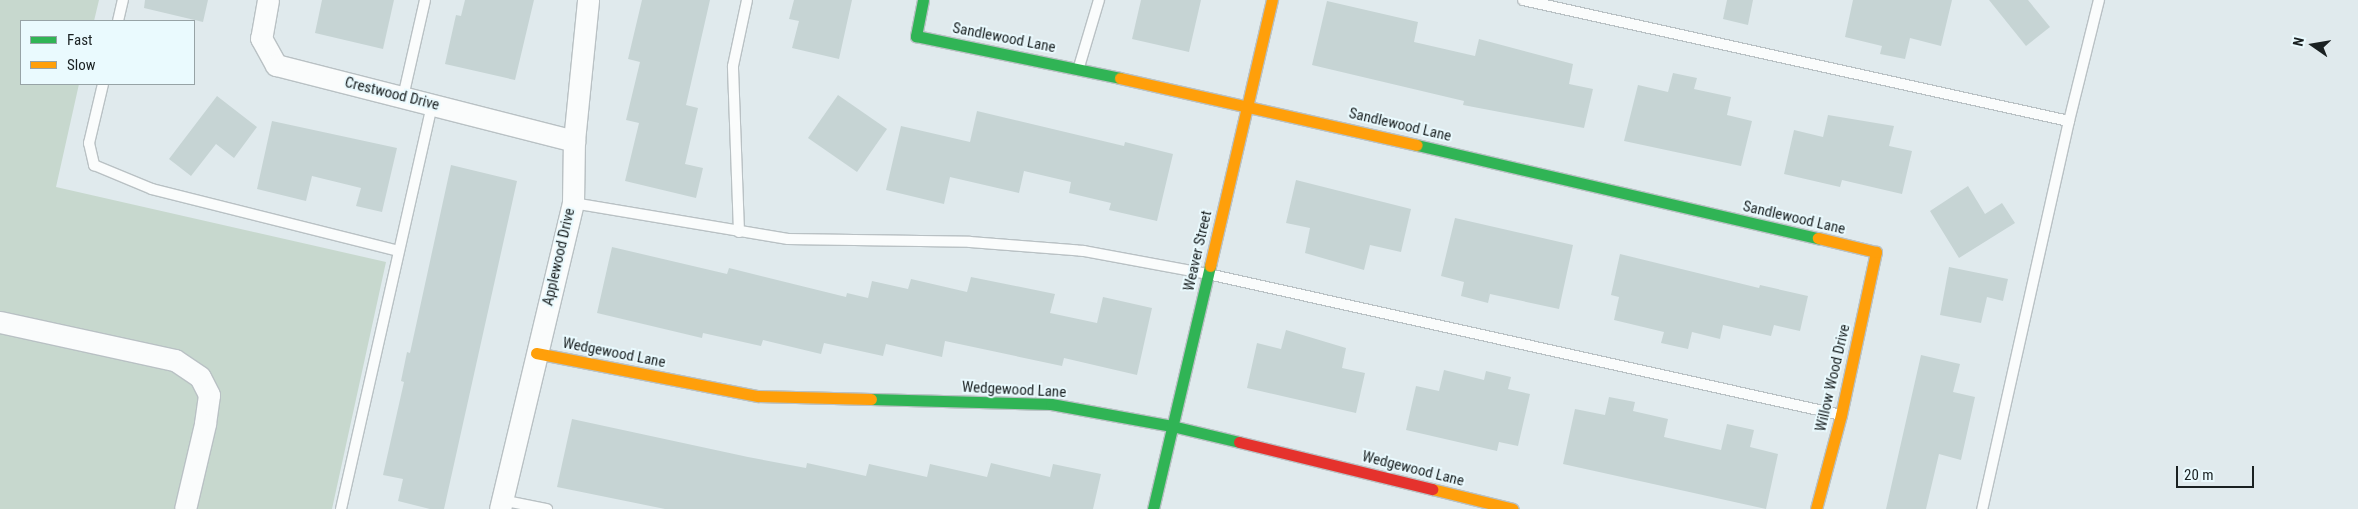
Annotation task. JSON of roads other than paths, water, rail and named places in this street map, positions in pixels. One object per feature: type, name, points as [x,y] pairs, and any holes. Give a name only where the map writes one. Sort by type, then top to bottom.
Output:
[{"type":"street","name":"Crestwood Drive","points":[[268,0],[261,38],[276,65],[574,140]]},
{"type":"street","name":"Applewood Drive","points":[[500,505],[573,203],[574,140],[588,0]]},
{"type":"street","name":"Sandlewood Lane","points":[[923,0],[916,36],[1079,67],[1248,105],[1876,252]]},
{"type":"street","name":"Weaver Street","points":[[1153,509],[1272,0]]},
{"type":"street","name":"Willow Wood Drive","points":[[1816,509],[1841,415],[1876,252]]},
{"type":"street","points":[[0,322],[175,360],[200,377],[209,395],[208,405],[185,509]]},
{"type":"street","name":"Wedgewood Lane","points":[[536,353],[758,396],[1051,404],[1172,426],[1513,509]]},
{"type":"lane","points":[[118,20],[123,0]]},
{"type":"lane","points":[[403,97],[425,0]]},
{"type":"lane","points":[[739,232],[733,66],[747,0]]},
{"type":"lane","points":[[1079,67],[1099,0]]},
{"type":"lane","points":[[1523,0],[2069,121]]},
{"type":"lane","points":[[1982,509],[2069,121],[2099,0]]},
{"type":"lane","points":[[103,85],[89,143],[94,165],[152,189],[398,251]]},
{"type":"lane","points":[[341,509],[432,104]]},
{"type":"lane","points":[[573,203],[788,240],[970,242],[1084,251],[1208,274],[1841,415]]},
{"type":"lane","points":[[500,505],[547,509]]}]
